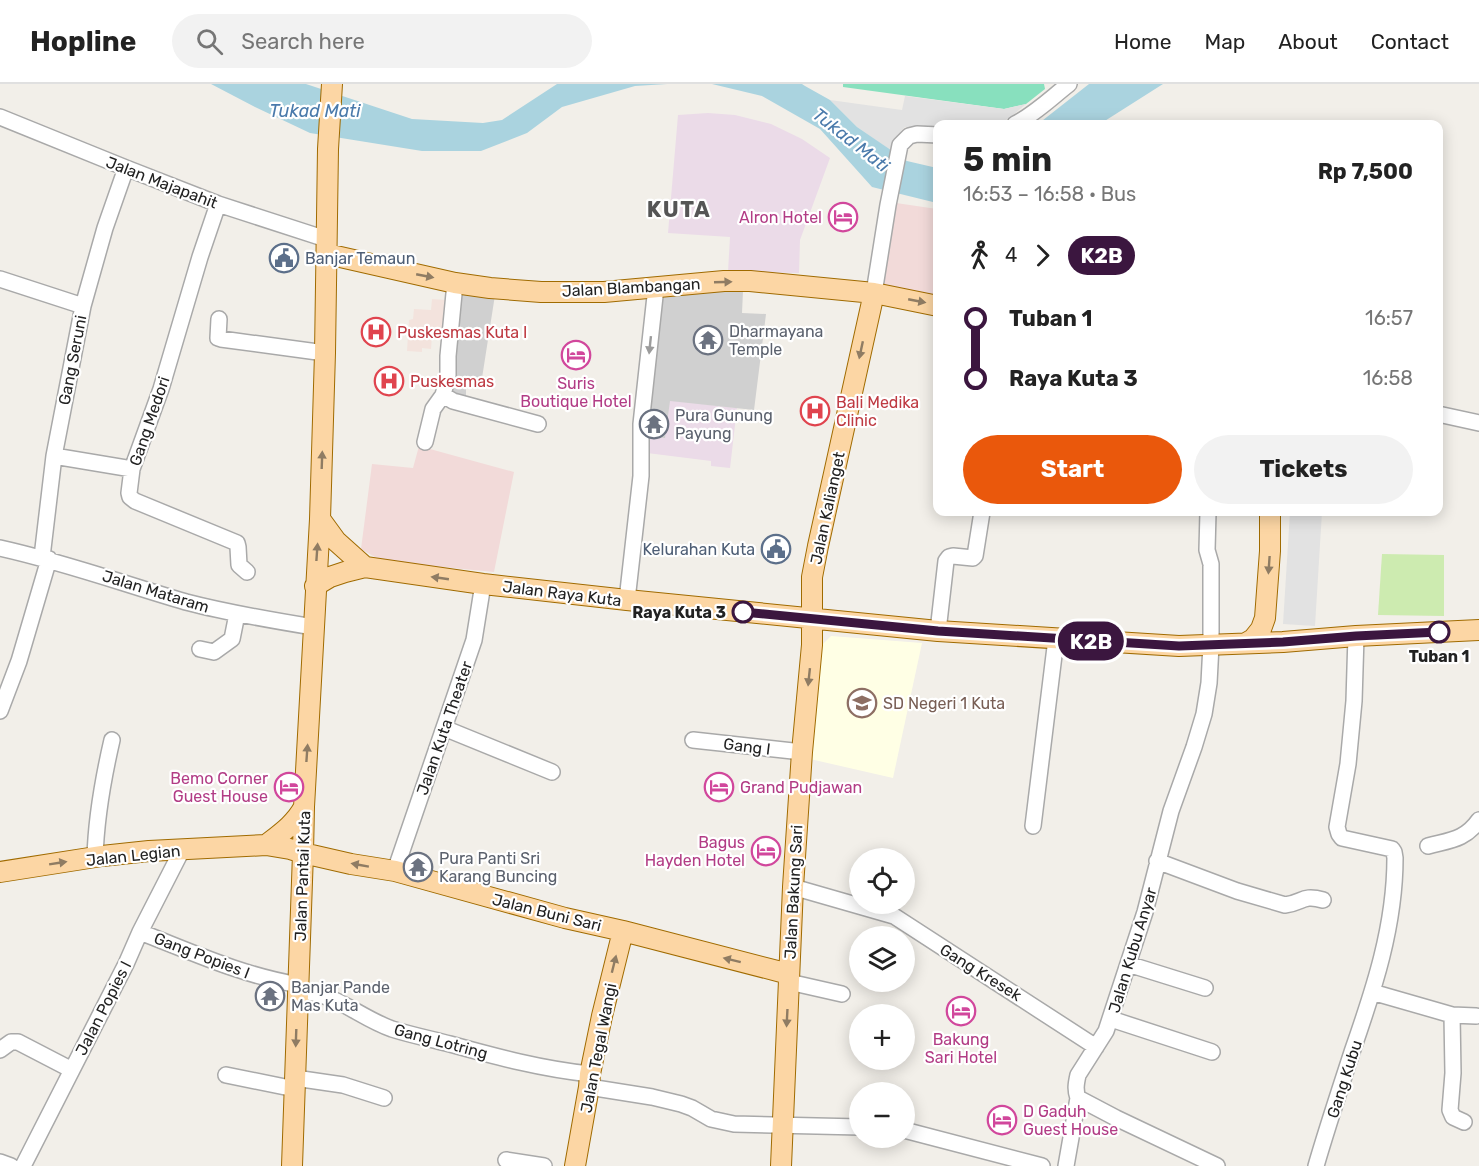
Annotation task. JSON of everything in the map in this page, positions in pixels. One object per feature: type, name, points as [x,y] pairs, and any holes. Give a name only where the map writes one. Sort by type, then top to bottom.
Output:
[{"type":"main road","points":[[315,586],[320,519],[328,149],[332,87]]},
{"type":"main road","name":"Jalan Blambangan","points":[[326,246],[455,283],[490,288],[604,292],[724,281],[750,281],[874,293],[933,305]]},
{"type":"main road","name":"Jalan Kalianget","points":[[812,618],[812,577],[874,293]]},
{"type":"main road","points":[[1246,644],[1261,629],[1265,618],[1270,516]]},
{"type":"main road","points":[[320,519],[336,541],[365,567]]},
{"type":"main road","name":"Jalan Raya Kuta","points":[[315,586],[345,572],[365,567],[483,584],[938,631],[1179,646],[1479,630]]},
{"type":"main road","name":"Jalan Pantai Kuta","points":[[292,1166],[304,807],[315,586]]},
{"type":"main road","name":"Jalan Bakung Sari","points":[[781,1166],[793,887],[812,645],[812,618]]},
{"type":"main road","points":[[1265,618],[1271,630],[1283,642]]},
{"type":"main road","points":[[266,845],[291,825],[304,807]]},
{"type":"main road","name":"Jalan Legian","points":[[0,872],[149,851],[266,845],[303,853]]},
{"type":"main road","name":"Jalan Buni Sari","points":[[303,853],[395,871],[565,918],[623,931],[789,978]]},
{"type":"main road","name":"Jalan Tegal Wangi","points":[[575,1166],[602,1016],[623,931]]},
{"type":"street","points":[[1021,120],[1044,106],[1069,84]]},
{"type":"street","name":"Jalan Majapahit","points":[[0,117],[326,246]]},
{"type":"street","points":[[874,293],[900,145],[909,136],[933,135]]},
{"type":"street","name":"Gang Seruni","points":[[0,711],[19,661],[45,558],[54,456],[82,306],[126,168]]},
{"type":"street","name":"Gang Medori","points":[[218,204],[161,389],[132,469],[129,493],[132,499],[235,542],[238,547],[239,565],[247,572]]},
{"type":"street","points":[[0,279],[82,306]]},
{"type":"street","points":[[425,442],[433,409],[442,395],[448,375],[455,283]]},
{"type":"street","points":[[627,600],[641,476],[640,424],[656,287]]},
{"type":"street","points":[[219,319],[217,333],[218,338],[221,339],[325,353]]},
{"type":"street","points":[[442,395],[453,401],[537,424]]},
{"type":"street","points":[[1443,415],[1479,423]]},
{"type":"street","points":[[54,456],[132,469]]},
{"type":"street","points":[[938,631],[946,561],[953,556],[973,558],[975,556],[981,516]]},
{"type":"street","name":"Jalan Kubu Anyar","points":[[1066,1166],[1078,1098],[1076,1091],[1078,1076],[1106,1031],[1145,912],[1171,811],[1204,714],[1209,683],[1211,645],[1211,564],[1207,550],[1208,516]]},
{"type":"street","name":"Jalan Mataram","points":[[0,548],[45,558],[184,601],[237,614],[313,627]]},
{"type":"street","name":"Jalan Kuta Theater","points":[[395,871],[474,640],[483,584]]},
{"type":"street","points":[[200,649],[214,652],[232,639],[237,614]]},
{"type":"street","name":"Gang Kubu","points":[[1316,1166],[1372,992],[1389,928],[1392,903],[1395,858],[1392,849],[1347,841],[1339,834],[1337,827],[1348,764],[1356,636]]},
{"type":"street","points":[[1033,826],[1056,639]]},
{"type":"street","points":[[444,728],[552,772]]},
{"type":"street","points":[[95,858],[101,792],[112,740]]},
{"type":"street","name":"Gang I","points":[[693,740],[802,752]]},
{"type":"street","points":[[1428,846],[1460,838],[1468,833],[1479,820]]},
{"type":"street","name":"Jalan Popies I","points":[[23,1166],[182,850]]},
{"type":"street","points":[[1157,861],[1237,891],[1285,905],[1307,897],[1323,900]]},
{"type":"street","name":"Gang Kresek","points":[[793,887],[894,916],[1096,1047]]},
{"type":"street","name":"Gang Popies I","points":[[140,932],[219,964],[298,988]]},
{"type":"street","points":[[1128,964],[1205,988]]},
{"type":"street","points":[[789,978],[842,994]]},
{"type":"street","name":"Gang Lotring","points":[[298,988],[339,1001],[381,1024],[406,1033],[681,1104],[711,1119],[734,1124],[849,1127]]},
{"type":"street","points":[[1372,992],[1452,1015],[1476,1016]]},
{"type":"street","points":[[1452,1015],[1453,1073],[1450,1110],[1453,1117],[1464,1122]]},
{"type":"street","points":[[1110,1019],[1212,1052]]},
{"type":"street","points":[[0,1050],[11,1042],[18,1042],[72,1070]]},
{"type":"street","points":[[226,1075],[295,1083],[343,1085],[384,1098]]},
{"type":"street","points":[[1078,1098],[1208,1164]]},
{"type":"street","points":[[915,1133],[1042,1166]]},
{"type":"street","points":[[506,1160],[544,1166]]},
{"type":"street","points":[[0,1162],[11,1166]]},
{"type":"shaded area","points":[[905,96],[1004,109],[1026,104],[1006,120],[933,120],[933,128],[905,127],[901,131],[893,152],[857,127],[830,100],[902,110]]},
{"type":"shaded area","points":[[708,113],[735,115],[771,124],[802,139],[830,158],[800,240],[799,273],[728,272],[730,237],[668,233],[678,115]]},
{"type":"shaded area","points":[[896,203],[933,208],[933,296],[881,286]]},
{"type":"shaded area","name":"Dharmayana Temple","points":[[660,290],[743,291],[742,313],[766,314],[754,410],[670,401],[665,438],[641,436]]},
{"type":"shaded area","points":[[458,291],[495,295],[482,378],[475,378],[474,388],[466,387],[466,398],[450,394]]},
{"type":"shaded area","points":[[432,299],[446,300],[444,335],[432,335],[431,349],[422,348],[422,352],[407,351],[409,320],[413,319],[414,309],[431,310]]},
{"type":"shaded area","points":[[669,400],[737,408],[730,468],[711,466],[711,461],[647,453],[641,436],[664,438]]},
{"type":"shaded area","points":[[419,446],[514,472],[494,572],[391,562],[361,549],[372,464],[413,468]]},
{"type":"shaded area","points":[[1290,516],[1322,516],[1315,626],[1283,624]]},
{"type":"shaded area","name":"SD Negeri 1 Kuta","points":[[831,636],[922,643],[893,778],[810,759],[820,647]]},
{"type":"green space","points":[[843,84],[1044,84],[1045,89],[1026,104],[1004,109],[843,87]]},
{"type":"green space","points":[[1382,554],[1444,555],[1444,616],[1378,615]]},
{"type":"water","name":"Tukad Mati","points":[[211,84],[306,84],[412,119],[483,123],[502,120],[557,84],[667,84],[635,86],[562,107],[527,133],[481,151],[422,151],[310,133]]},
{"type":"water","name":"Tukad Mati","points":[[712,84],[802,84],[830,100],[857,127],[907,161],[933,167],[933,202],[872,187],[820,129],[762,96]]},
{"type":"water","points":[[1089,84],[1163,84],[1106,120],[1043,120]]},
{"type":"bus line","name":"K2B","points":[[743,612],[938,631],[1179,646],[1439,632]]},
{"type":"place","name":"Alron Hotel","points":[[843,217]]},
{"type":"place","name":"Banjar Temaun","points":[[284,258]]},
{"type":"place","name":"Puskesmas Kuta I","points":[[376,332]]},
{"type":"place","name":"Dharmayana Temple","points":[[708,340]]},
{"type":"place","name":"Suris Boutique Hotel","points":[[576,355]]},
{"type":"place","name":"Puskesmas","points":[[389,381]]},
{"type":"place","name":"Bali Medika Clinic","points":[[815,411]]},
{"type":"place","name":"Pura Gunung Payung","points":[[654,424]]},
{"type":"place","name":"Kelurahan Kuta","points":[[776,549]]},
{"type":"place","name":"Raya Kuta 3","points":[[743,612]]},
{"type":"place","name":"Tuban 1","points":[[1439,632]]},
{"type":"place","name":"SD Negeri 1 Kuta","points":[[862,703]]},
{"type":"place","name":"Bemo Corner Guest House","points":[[289,787]]},
{"type":"place","name":"Grand Pudjawan","points":[[719,787]]},
{"type":"place","name":"Bagus Hayden Hotel","points":[[766,851]]},
{"type":"place","name":"Pura Panti Sri Karang Buncing","points":[[418,867]]},
{"type":"place","name":"Banjar Pande Mas Kuta","points":[[270,996]]},
{"type":"place","name":"Bakung Sari Hotel","points":[[961,1011]]},
{"type":"place","name":"D Gaduh Guest House","points":[[1002,1120]]},
{"type":"district","name":"KUTA","points":[[679,209]]}]
